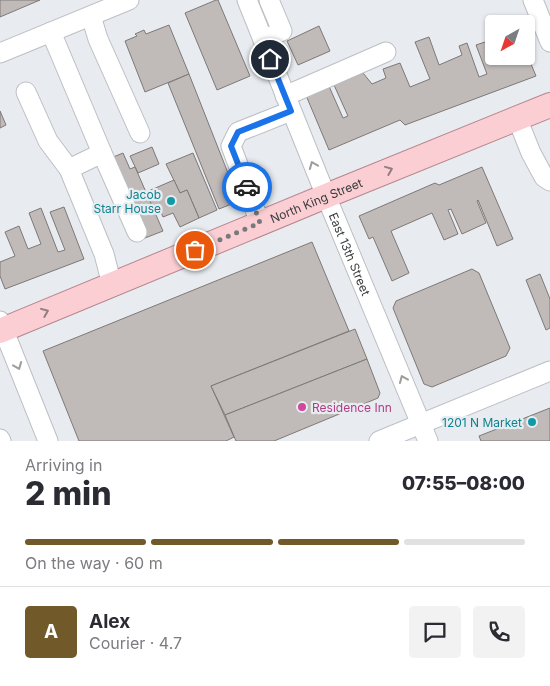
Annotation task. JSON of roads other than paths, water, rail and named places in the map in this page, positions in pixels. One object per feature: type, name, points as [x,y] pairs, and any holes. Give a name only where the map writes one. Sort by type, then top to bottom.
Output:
[{"type":"main road","name":"North King Street","points":[[1,327],[112,284],[550,105]]},
{"type":"street","points":[[0,54],[129,0]]},
{"type":"street","points":[[533,0],[550,42]]},
{"type":"street","name":"East 13th Street","points":[[258,1],[263,40],[425,432]]},
{"type":"street","points":[[91,16],[98,39],[140,133]]},
{"type":"street","points":[[52,32],[137,232]]},
{"type":"street","points":[[260,223],[231,146],[238,132],[288,103],[386,52]]},
{"type":"street","points":[[26,92],[48,141],[69,169],[104,254],[112,284]]},
{"type":"street","points":[[517,118],[544,177],[550,180]]},
{"type":"street","points":[[69,169],[102,153]]},
{"type":"street","points":[[1,327],[48,441]]},
{"type":"street","points":[[379,441],[425,432],[550,371]]},
{"type":"place","name":"Jacob Starr House","points":[[171,201]]},
{"type":"place","name":"Residence Inn","points":[[302,407]]},
{"type":"place","name":"1201 N Market","points":[[532,422]]}]
